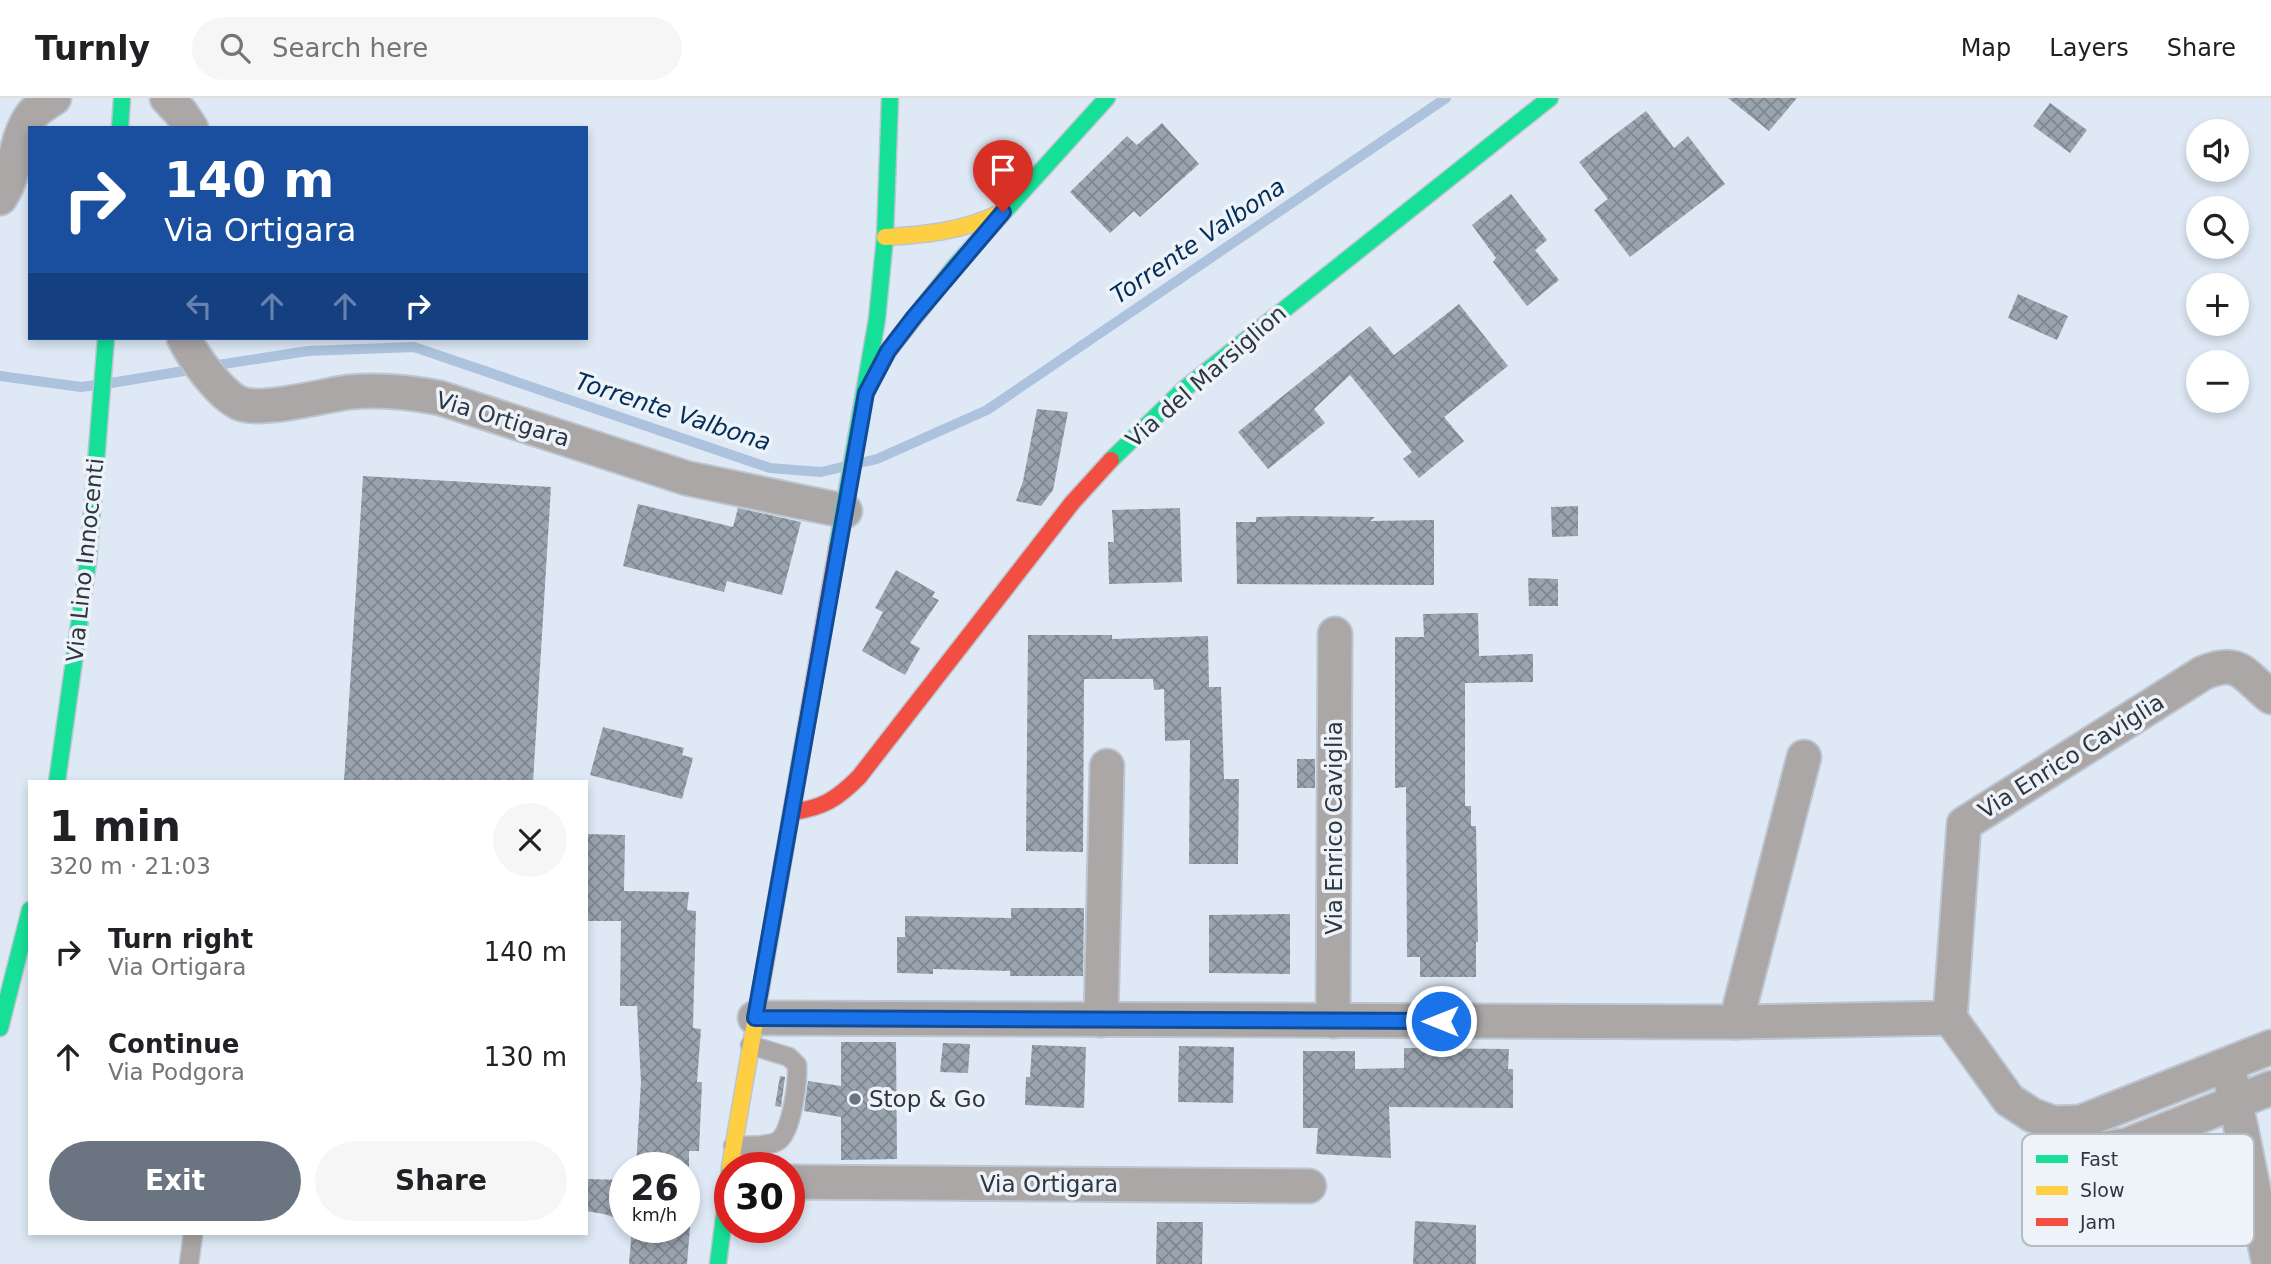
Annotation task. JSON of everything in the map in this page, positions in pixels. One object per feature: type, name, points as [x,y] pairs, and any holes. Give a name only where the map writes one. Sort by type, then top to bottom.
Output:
[{"type":"street","points":[[120,126],[122,98]]},
{"type":"street","points":[[166,98],[190,126]]},
{"type":"street","points":[[732,1152],[866,393],[885,237],[890,98]]},
{"type":"street","points":[[866,393],[888,351],[950,273],[1107,98]]},
{"type":"street","name":"Via del Marsiglion","points":[[792,812],[818,809],[840,795],[859,777],[1072,503],[1134,436],[1193,382],[1549,98]]},
{"type":"street","points":[[0,198],[9,180],[22,132],[37,103]]},
{"type":"street","points":[[885,237],[946,232],[975,226],[1003,212]]},
{"type":"street","points":[[883,257],[899,270]]},
{"type":"street","points":[[923,278],[950,273]]},
{"type":"street","name":"Via Lino Innocenti","points":[[57,780],[88,561],[106,340]]},
{"type":"street","name":"Via Ortigara","points":[[186,342],[216,384],[241,404],[284,403],[351,392],[412,392],[440,398],[686,478],[847,500]]},
{"type":"street","name":"Via Enrico Caviglia","points":[[1333,1021],[1335,634]]},
{"type":"street","name":"Via Enrico Caviglia","points":[[1950,1018],[1964,824],[2203,673],[2230,665],[2243,671],[2271,697]]},
{"type":"street","points":[[1736,1022],[1804,757]]},
{"type":"street","points":[[1101,1020],[1107,766]]},
{"type":"street","points":[[0,1028],[28,918]]},
{"type":"street","points":[[753,1031],[1101,1020],[1736,1022],[1950,1018],[2009,1100],[2032,1115],[2053,1123],[2081,1122],[2271,1047]]},
{"type":"street","points":[[2228,1064],[2243,1134]]},
{"type":"street","points":[[2154,1134],[2271,1087]]},
{"type":"street","points":[[2053,1123],[2063,1134]]},
{"type":"street","name":"Via Ortigara","points":[[805,1182],[1309,1186]]},
{"type":"street","points":[[2254,1190],[2269,1264]]},
{"type":"street","points":[[718,1264],[721,1243]]},
{"type":"lane","points":[[733,1146],[776,1142],[783,1137],[793,1109],[798,1079],[797,1065],[753,1031]]},
{"type":"lane","points":[[189,1264],[193,1235]]},
{"type":"building","points":[[1728,98],[1797,98],[1769,131]]},
{"type":"building","points":[[2050,103],[2087,130],[2070,153],[2033,126]]},
{"type":"building","points":[[1646,111],[1674,148],[1688,136],[1725,184],[1630,257],[1594,210],[1608,199],[1579,162]]},
{"type":"building","points":[[1162,123],[1199,164],[1140,217],[1134,211],[1110,233],[1070,192],[1127,136],[1137,145]]},
{"type":"building","points":[[1511,194],[1547,240],[1535,250],[1559,280],[1527,306],[1493,262],[1496,258],[1472,225]]},
{"type":"building","points":[[2018,294],[2068,316],[2057,340],[2008,318]]},
{"type":"building","points":[[1459,304],[1508,366],[1444,417],[1464,441],[1419,478],[1403,459],[1412,452],[1350,375],[1314,409],[1325,423],[1268,469],[1238,432],[1370,326],[1394,355]]},
{"type":"building","points":[[1037,409],[1068,412],[1053,490],[1041,506],[1016,501],[1023,481]]},
{"type":"building","points":[[363,476],[551,487],[533,780],[344,780]]},
{"type":"building","points":[[638,504],[733,527],[738,508],[801,522],[782,595],[727,581],[724,592],[623,566]]},
{"type":"building","points":[[1578,506],[1578,536],[1552,537],[1551,507]]},
{"type":"building","points":[[1180,508],[1182,582],[1109,584],[1108,542],[1114,542],[1112,510]]},
{"type":"building","points":[[1256,517],[1375,517],[1370,521],[1434,520],[1434,585],[1237,584],[1236,522],[1256,522]]},
{"type":"building","points":[[896,570],[935,592],[932,597],[939,600],[910,643],[920,648],[905,675],[862,651],[883,612],[875,608]]},
{"type":"building","points":[[1528,578],[1558,579],[1558,606],[1529,606]]},
{"type":"building","points":[[1478,613],[1479,656],[1533,654],[1533,682],[1465,683],[1465,806],[1471,806],[1471,826],[1476,826],[1476,977],[1420,977],[1420,957],[1407,957],[1406,787],[1395,788],[1395,637],[1424,637],[1423,614]]},
{"type":"building","points":[[1028,635],[1112,635],[1112,639],[1208,636],[1209,687],[1221,687],[1224,779],[1239,779],[1238,864],[1189,864],[1190,740],[1165,741],[1164,689],[1154,690],[1153,679],[1084,679],[1083,852],[1026,851]]},
{"type":"building","points":[[603,727],[684,748],[682,755],[693,758],[682,799],[590,775]]},
{"type":"building","points":[[1297,759],[1315,759],[1315,788],[1297,788]]},
{"type":"building","points":[[588,834],[625,835],[624,891],[689,892],[687,910],[696,911],[693,1028],[701,1029],[697,1082],[702,1082],[699,1151],[637,1152],[641,1082],[637,1006],[620,1006],[621,921],[588,921]]},
{"type":"building","points":[[1011,908],[1084,908],[1083,976],[1010,976],[1010,971],[933,969],[933,974],[897,973],[897,937],[905,937],[905,916],[1011,918]]},
{"type":"building","points":[[1290,914],[1290,974],[1209,973],[1209,915]]},
{"type":"building","points":[[841,1042],[896,1042],[897,1159],[841,1160],[841,1117],[804,1111],[808,1081],[841,1086]]},
{"type":"building","points":[[943,1043],[970,1044],[968,1073],[940,1072]]},
{"type":"building","points":[[1032,1045],[1086,1047],[1084,1108],[1025,1105],[1026,1077],[1030,1077]]},
{"type":"building","points":[[1179,1046],[1234,1047],[1233,1103],[1178,1102]]},
{"type":"building","points":[[1404,1048],[1509,1049],[1508,1069],[1513,1069],[1513,1108],[1389,1107],[1391,1158],[1316,1154],[1318,1128],[1303,1128],[1303,1051],[1355,1051],[1355,1069],[1404,1068]]},
{"type":"building","points":[[780,1076],[785,1077],[781,1107],[775,1106]]},
{"type":"building","points":[[588,1179],[609,1180],[609,1216],[588,1211]]},
{"type":"building","points":[[1415,1221],[1476,1225],[1476,1264],[1413,1264]]},
{"type":"building","points":[[1157,1222],[1203,1222],[1202,1264],[1156,1264]]},
{"type":"building","points":[[631,1243],[689,1243],[687,1264],[629,1264]]},
{"type":"waterway","name":"Torrente Valbona","points":[[860,463],[877,459],[987,410],[1446,98]]},
{"type":"waterway","name":"Torrente Valbona","points":[[211,366],[308,351],[414,347],[770,468],[821,472],[842,467]]},
{"type":"waterway","name":"Torrente Valbona","points":[[111,383],[196,369]]},
{"type":"waterway","name":"Torrente Valbona","points":[[0,376],[81,387],[96,385]]},
{"type":"traffic: fast","points":[[120,126],[122,98]]},
{"type":"traffic: fast","points":[[837,548],[877,319],[885,237],[890,98]]},
{"type":"traffic: fast","points":[[875,375],[888,351],[956,265],[1107,98]]},
{"type":"traffic: fast","points":[[1111,460],[1183,390],[1550,98]]},
{"type":"traffic: fast","points":[[57,780],[88,561],[106,340]]},
{"type":"traffic: fast","points":[[0,1028],[28,918]]},
{"type":"traffic: fast","points":[[718,1264],[721,1243]]},
{"type":"traffic: slow","points":[[885,237],[943,231],[998,214]]},
{"type":"traffic: slow","points":[[733,1152],[799,768]]},
{"type":"traffic: jam","points":[[792,812],[829,801],[859,777],[1072,503],[1111,460]]},
{"type":"traffic: jam","points":[[799,768],[837,548]]},
{"type":"place","name":"Stop & Go","points":[[855,1099]]},
{"type":"route","points":[[1003,212],[956,265],[888,351],[866,393],[755,1018],[1441,1021]]}]
